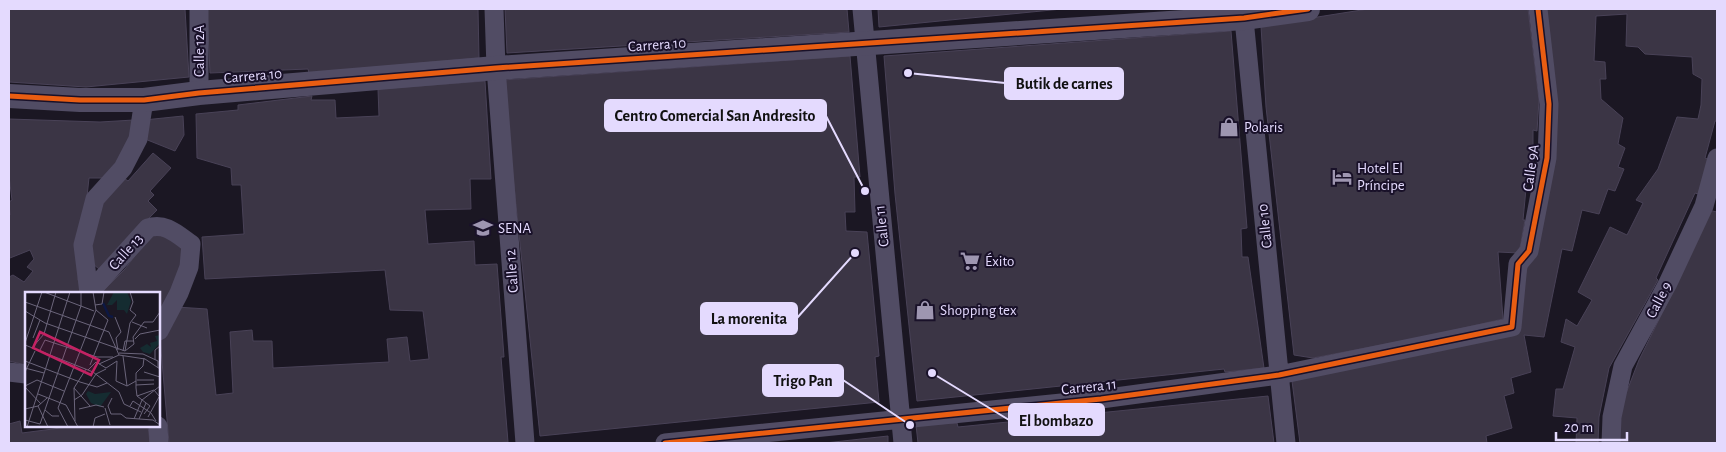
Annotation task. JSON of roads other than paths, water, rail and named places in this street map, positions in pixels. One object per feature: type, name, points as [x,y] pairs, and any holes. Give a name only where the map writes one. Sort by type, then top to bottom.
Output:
[{"type":"street","name":"Calle 12A","points":[[199,9],[200,93]]},
{"type":"street","name":"Calle 12","points":[[494,9],[496,68],[525,443]]},
{"type":"street","name":"Calle 11","points":[[862,9],[903,443]]},
{"type":"street","name":"Carrera 10","points":[[9,96],[80,100],[144,100],[200,93],[496,68],[864,44],[1308,9]]},
{"type":"street","name":"Calle 9A","points":[[1512,327],[1518,264],[1529,251],[1547,158],[1549,104],[1538,9]]},
{"type":"street","name":"Calle 10","points":[[1244,13],[1286,443]]},
{"type":"street","points":[[89,292],[83,246],[95,199],[123,168],[138,139],[144,100]]},
{"type":"street","name":"Calle 9","points":[[1611,443],[1612,417],[1623,366],[1710,207],[1717,158]]},
{"type":"street","name":"Calle 13","points":[[90,292],[148,228],[156,225],[170,229],[191,244],[189,267],[180,293],[160,329]]},
{"type":"street","name":"Carrera 11","points":[[665,443],[1101,399],[1279,375],[1512,327]]},
{"type":"street","points":[[9,372],[25,374]]},
{"type":"street","points":[[158,427],[159,443]]},
{"type":"place","name":"Butik de carnes","points":[[908,73]]},
{"type":"place","name":"Polaris","points":[[1229,127]]},
{"type":"place","name":"Hotel El Príncipe","points":[[1342,177]]},
{"type":"place","name":"Centro Comercial San Andresito","points":[[865,191]]},
{"type":"place","name":"SENA","points":[[483,228]]},
{"type":"place","name":"La morenita","points":[[855,253]]},
{"type":"place","name":"Éxito","points":[[970,261]]},
{"type":"place","name":"Shopping tex","points":[[925,310]]},
{"type":"place","name":"El bombazo","points":[[932,373]]},
{"type":"place","name":"Trigo Pan","points":[[910,425]]}]
